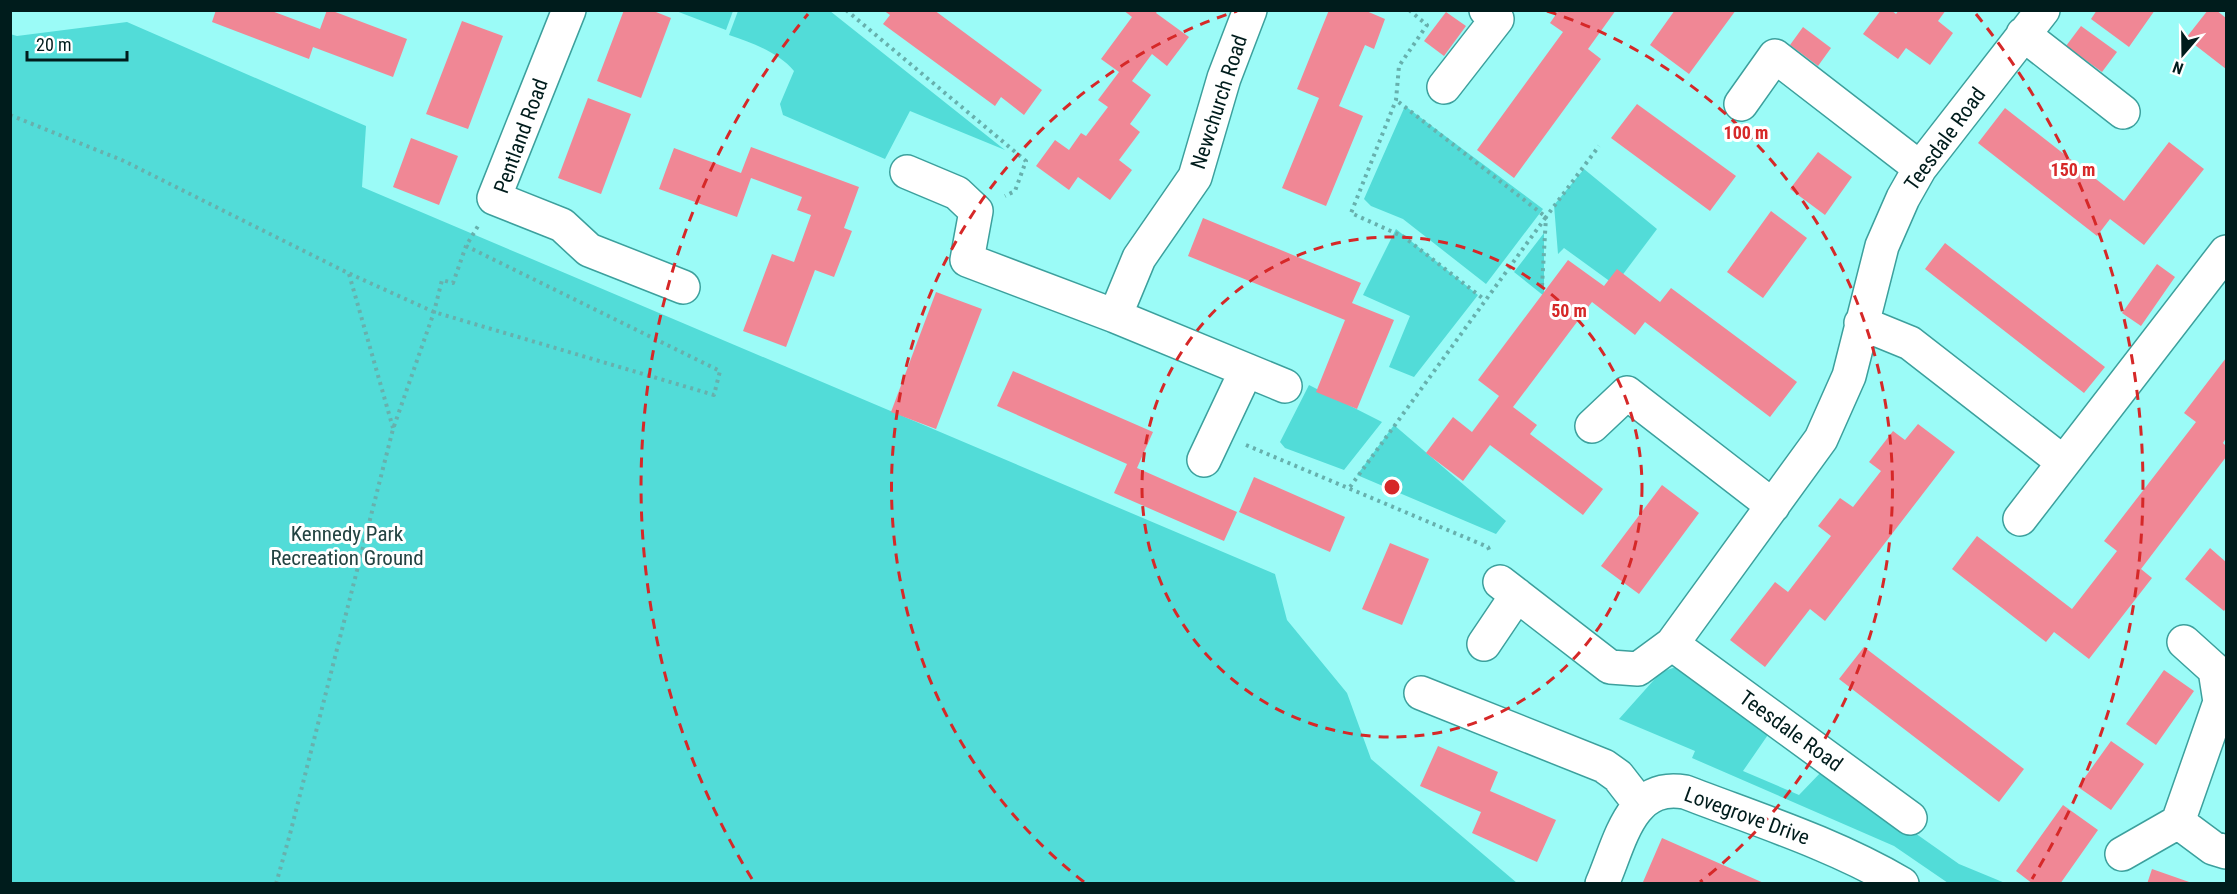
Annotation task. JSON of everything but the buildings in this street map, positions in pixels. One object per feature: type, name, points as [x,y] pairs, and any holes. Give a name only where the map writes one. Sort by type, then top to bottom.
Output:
[{"type":"street","name":"Newchurch Road","points":[[1115,316],[1138,258],[1195,177],[1224,78],[1250,10]]},
{"type":"street","points":[[1444,87],[1497,19],[1486,10]]},
{"type":"street","name":"Pentland Road","points":[[567,11],[494,198],[562,225],[589,250],[683,287]]},
{"type":"street","name":"Teesdale Road","points":[[1508,588],[1610,667],[1638,669],[1672,644],[1821,439],[1849,376],[1882,246],[1903,198],[1920,168],[2033,22],[2123,112]]},
{"type":"street","points":[[1742,104],[1775,56],[1920,168]]},
{"type":"street","points":[[907,172],[957,193],[976,211],[967,260],[1115,316],[1285,386]]},
{"type":"street","points":[[2020,519],[2226,252]]},
{"type":"street","points":[[1861,322],[1910,343],[2063,462]]},
{"type":"street","points":[[1211,447],[1246,371]]},
{"type":"street","points":[[1592,426],[1627,393],[1773,506]]},
{"type":"street","points":[[1484,644],[1508,588]]},
{"type":"street","points":[[2122,854],[2178,822],[2220,702],[2215,670],[2184,642]]},
{"type":"street","name":"Teesdale Road","points":[[1672,644],[1910,818]]},
{"type":"street","points":[[1421,693],[1604,766],[1618,776],[1639,802],[1602,884]]},
{"type":"street","name":"Lovegrove Drive","points":[[1639,802],[1654,792],[1668,789],[1684,792],[1796,833],[1887,880]]},
{"type":"street","points":[[2178,822],[2213,848],[2226,852]]},
{"type":"path","points":[[846,10],[1026,161],[1015,191],[976,211]]},
{"type":"path","points":[[1409,10],[1427,24],[1399,66],[1396,100],[1351,213],[1404,237],[1485,300]]},
{"type":"path","points":[[1396,100],[1546,216]]},
{"type":"path","points":[[10,115],[124,161],[348,273],[434,312],[714,395],[720,371],[466,246]]},
{"type":"path","points":[[1350,487],[1599,146]]},
{"type":"path","points":[[276,884],[393,429],[434,312],[442,280],[453,283],[466,246],[494,198]]},
{"type":"path","points":[[1542,286],[1546,216]]},
{"type":"path","points":[[348,273],[393,429]]},
{"type":"path","points":[[1211,447],[1350,487],[1488,547],[1508,588]]},
{"type":"green space","points":[[733,10],[726,30],[676,11]]},
{"type":"green space","points":[[738,11],[830,11],[1005,150],[910,111],[885,159],[783,115],[780,104],[794,71],[772,53],[729,35]]},
{"type":"green space","name":"Kennedy Park Recreation Ground","points":[[127,22],[366,126],[362,187],[1275,574],[1287,620],[1347,693],[1371,759],[1517,883],[11,883],[10,34],[17,36]]},
{"type":"green space","points":[[1405,106],[1543,209],[1486,284],[1403,219],[1371,206],[1364,199]]},
{"type":"green space","points":[[1584,169],[1657,229],[1615,285],[1564,248],[1558,254],[1554,205]]},
{"type":"green space","points":[[1396,229],[1478,295],[1414,377],[1389,367],[1410,316],[1363,295]]},
{"type":"green space","points":[[1544,233],[1544,296],[1514,272]]},
{"type":"green space","points":[[1309,385],[1382,422],[1344,470],[1285,448],[1280,442]]},
{"type":"green space","points":[[1394,425],[1506,521],[1496,534],[1357,475]]},
{"type":"green space","points":[[1679,666],[1772,729],[1743,771],[1799,795],[1824,769],[1959,864],[2005,883],[1948,883],[1894,846],[1692,758],[1695,751],[1619,719],[1661,672]]}]
